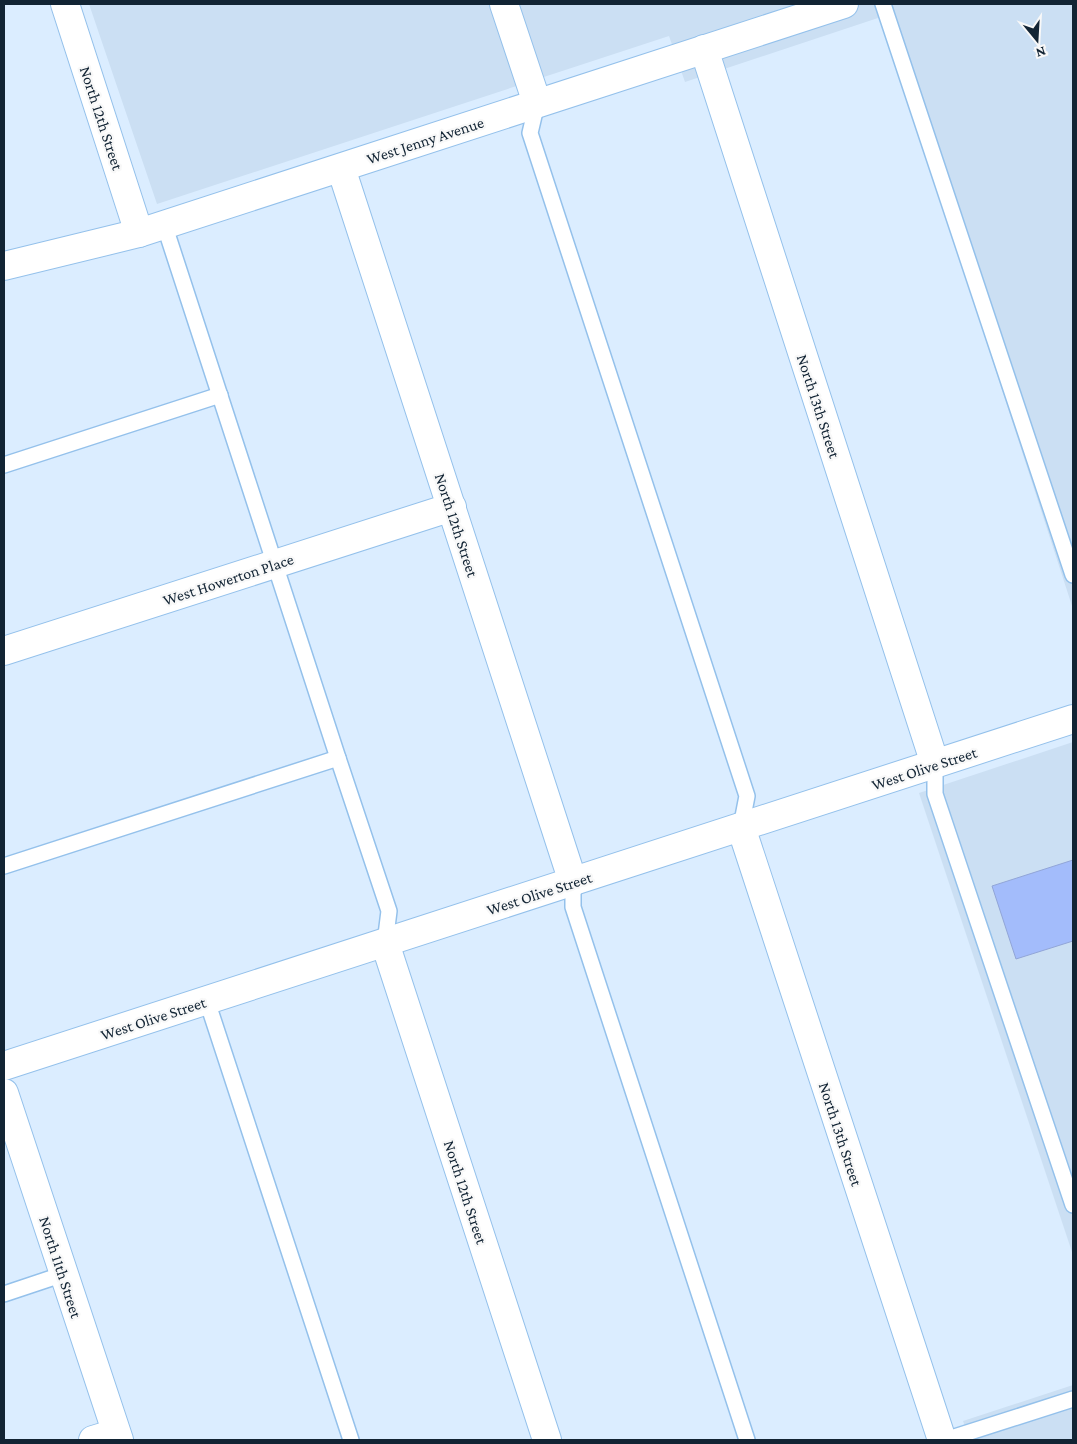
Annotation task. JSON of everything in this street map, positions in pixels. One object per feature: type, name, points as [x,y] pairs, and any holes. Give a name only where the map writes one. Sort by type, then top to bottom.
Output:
[{"type":"street","name":"North 12th Street","points":[[65,4],[152,228]]},
{"type":"street","points":[[504,4],[537,103]]},
{"type":"street","name":"West Jenny Avenue","points":[[4,266],[152,228],[844,4]]},
{"type":"street","name":"North 13th Street","points":[[704,49],[935,764]]},
{"type":"street","name":"North 12th Street","points":[[341,168],[573,882]]},
{"type":"street","name":"West Howerton Place","points":[[4,651],[452,507]]},
{"type":"street","name":"West Olive Street","points":[[4,1066],[1073,719]]},
{"type":"street","name":"North 13th Street","points":[[741,827],[943,1440]]},
{"type":"street","name":"North 12th Street","points":[[385,943],[548,1440]]},
{"type":"street","name":"North 11th Street","points":[[4,1093],[64,1274],[109,1438]]},
{"type":"lane","points":[[884,4],[1073,575]]},
{"type":"lane","points":[[537,103],[530,133],[747,796],[741,827]]},
{"type":"lane","points":[[152,228],[220,396],[389,911],[385,943]]},
{"type":"lane","points":[[4,465],[220,396]]},
{"type":"lane","points":[[4,866],[338,758]]},
{"type":"lane","points":[[935,764],[935,794],[1073,1205]]},
{"type":"lane","points":[[573,882],[573,907],[747,1440]]},
{"type":"lane","points":[[207,1001],[350,1440]]},
{"type":"lane","points":[[4,1294],[64,1274]]},
{"type":"lane","points":[[943,1440],[1073,1399]]},
{"type":"shaded area","points":[[89,4],[1073,4],[1073,609],[881,17],[685,82],[669,36],[157,204]]},
{"type":"shaded area","points":[[1073,742],[1073,1255],[919,793]]},
{"type":"shaded area","points":[[1073,1385],[1073,1440],[970,1440],[963,1421]]},
{"type":"building","points":[[1073,860],[1073,941],[1016,959],[992,886]]}]
